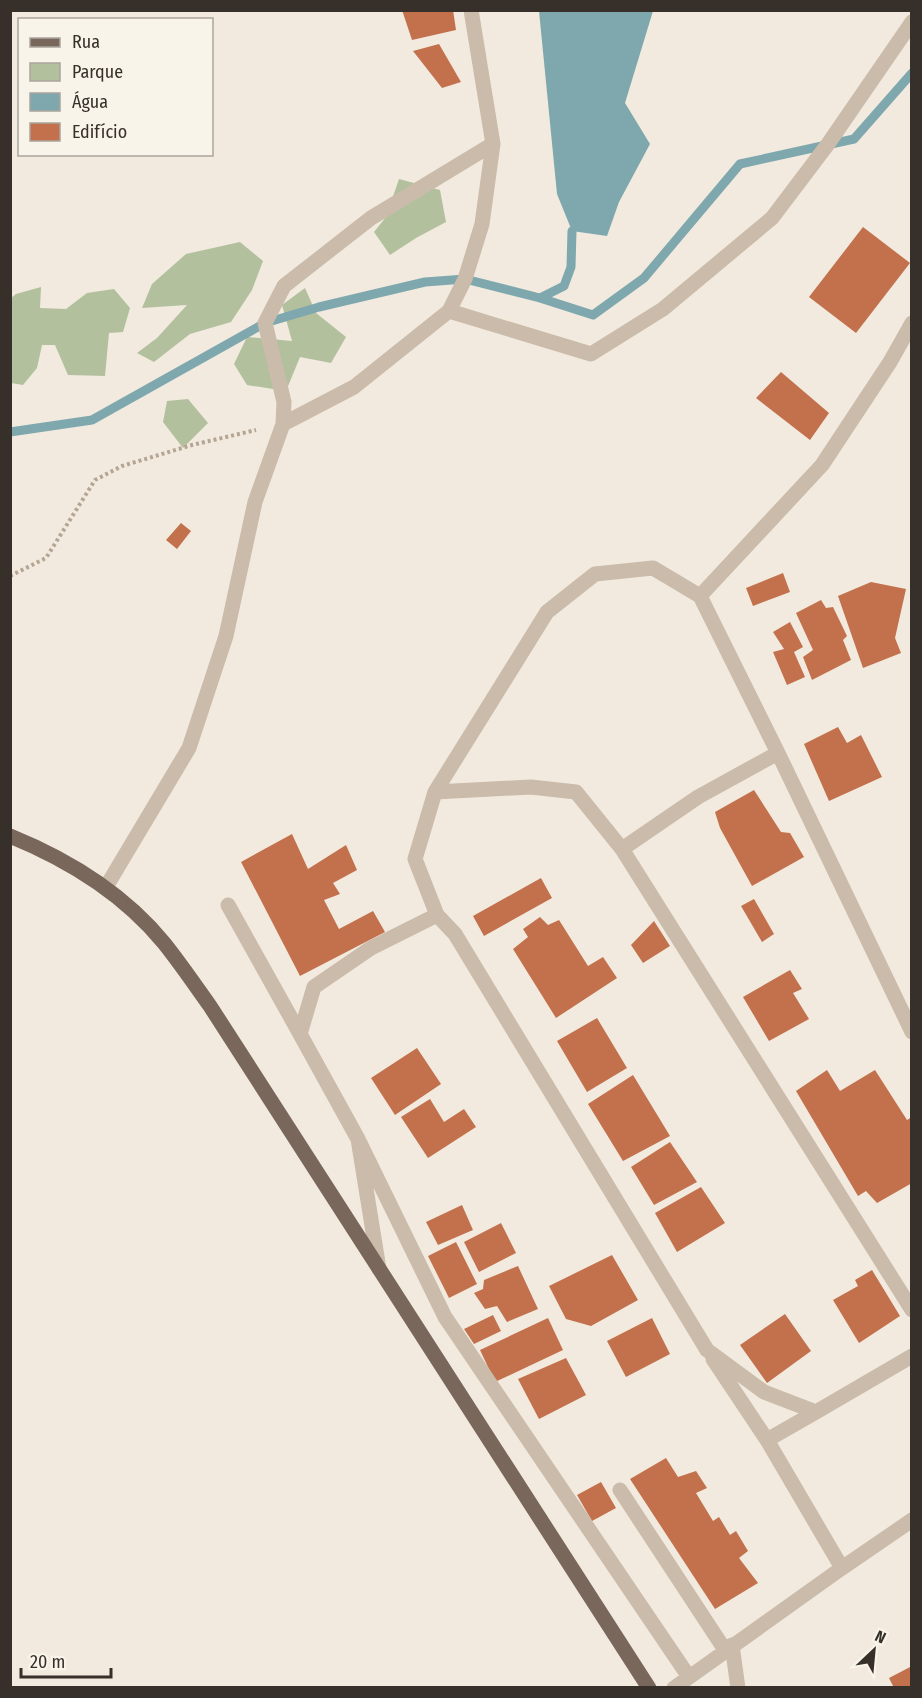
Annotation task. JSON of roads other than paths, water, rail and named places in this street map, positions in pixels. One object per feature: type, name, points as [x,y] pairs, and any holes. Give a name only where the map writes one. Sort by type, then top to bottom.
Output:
[{"type":"main road","points":[[10,836],[44,849],[75,866],[106,888],[163,942],[210,1006],[649,1688]]},
{"type":"street","points":[[283,424],[354,387],[448,311],[465,279],[482,224],[493,144],[471,10]]},
{"type":"street","points":[[448,311],[591,354],[663,309],[772,218],[828,144],[912,22]]},
{"type":"street","points":[[106,888],[189,748],[226,636],[255,501],[283,424],[284,402],[265,323],[284,286],[371,218],[493,144]]},
{"type":"street","points":[[700,596],[822,465],[890,362],[912,323]]},
{"type":"street","points":[[842,1568],[767,1440],[707,1350],[455,934],[437,915],[415,859],[435,792],[547,612],[595,574],[653,568],[700,596],[912,1032]]},
{"type":"street","points":[[622,849],[698,797],[778,753]]},
{"type":"street","points":[[435,792],[531,787],[576,792],[622,849],[912,1310]]},
{"type":"street","points":[[228,904],[358,1139],[445,1317],[689,1677]]},
{"type":"street","points":[[300,1034],[314,987],[371,948],[437,915]]},
{"type":"street","points":[[358,1139],[379,1269]]},
{"type":"street","points":[[707,1350],[764,1392],[816,1412]]},
{"type":"street","points":[[767,1440],[912,1356]]},
{"type":"street","points":[[620,1490],[729,1648],[738,1688]]},
{"type":"street","points":[[674,1688],[912,1520]]},
{"type":"water","points":[[539,11],[653,11],[625,103],[650,144],[619,202],[607,236],[572,231],[557,194]]},
{"type":"waterway","points":[[10,432],[92,420],[265,323],[319,307],[425,282],[465,279],[540,298],[593,315],[644,278],[740,164],[854,139],[912,73]]},
{"type":"waterway","points":[[540,298],[564,286],[571,267],[572,231]]}]
